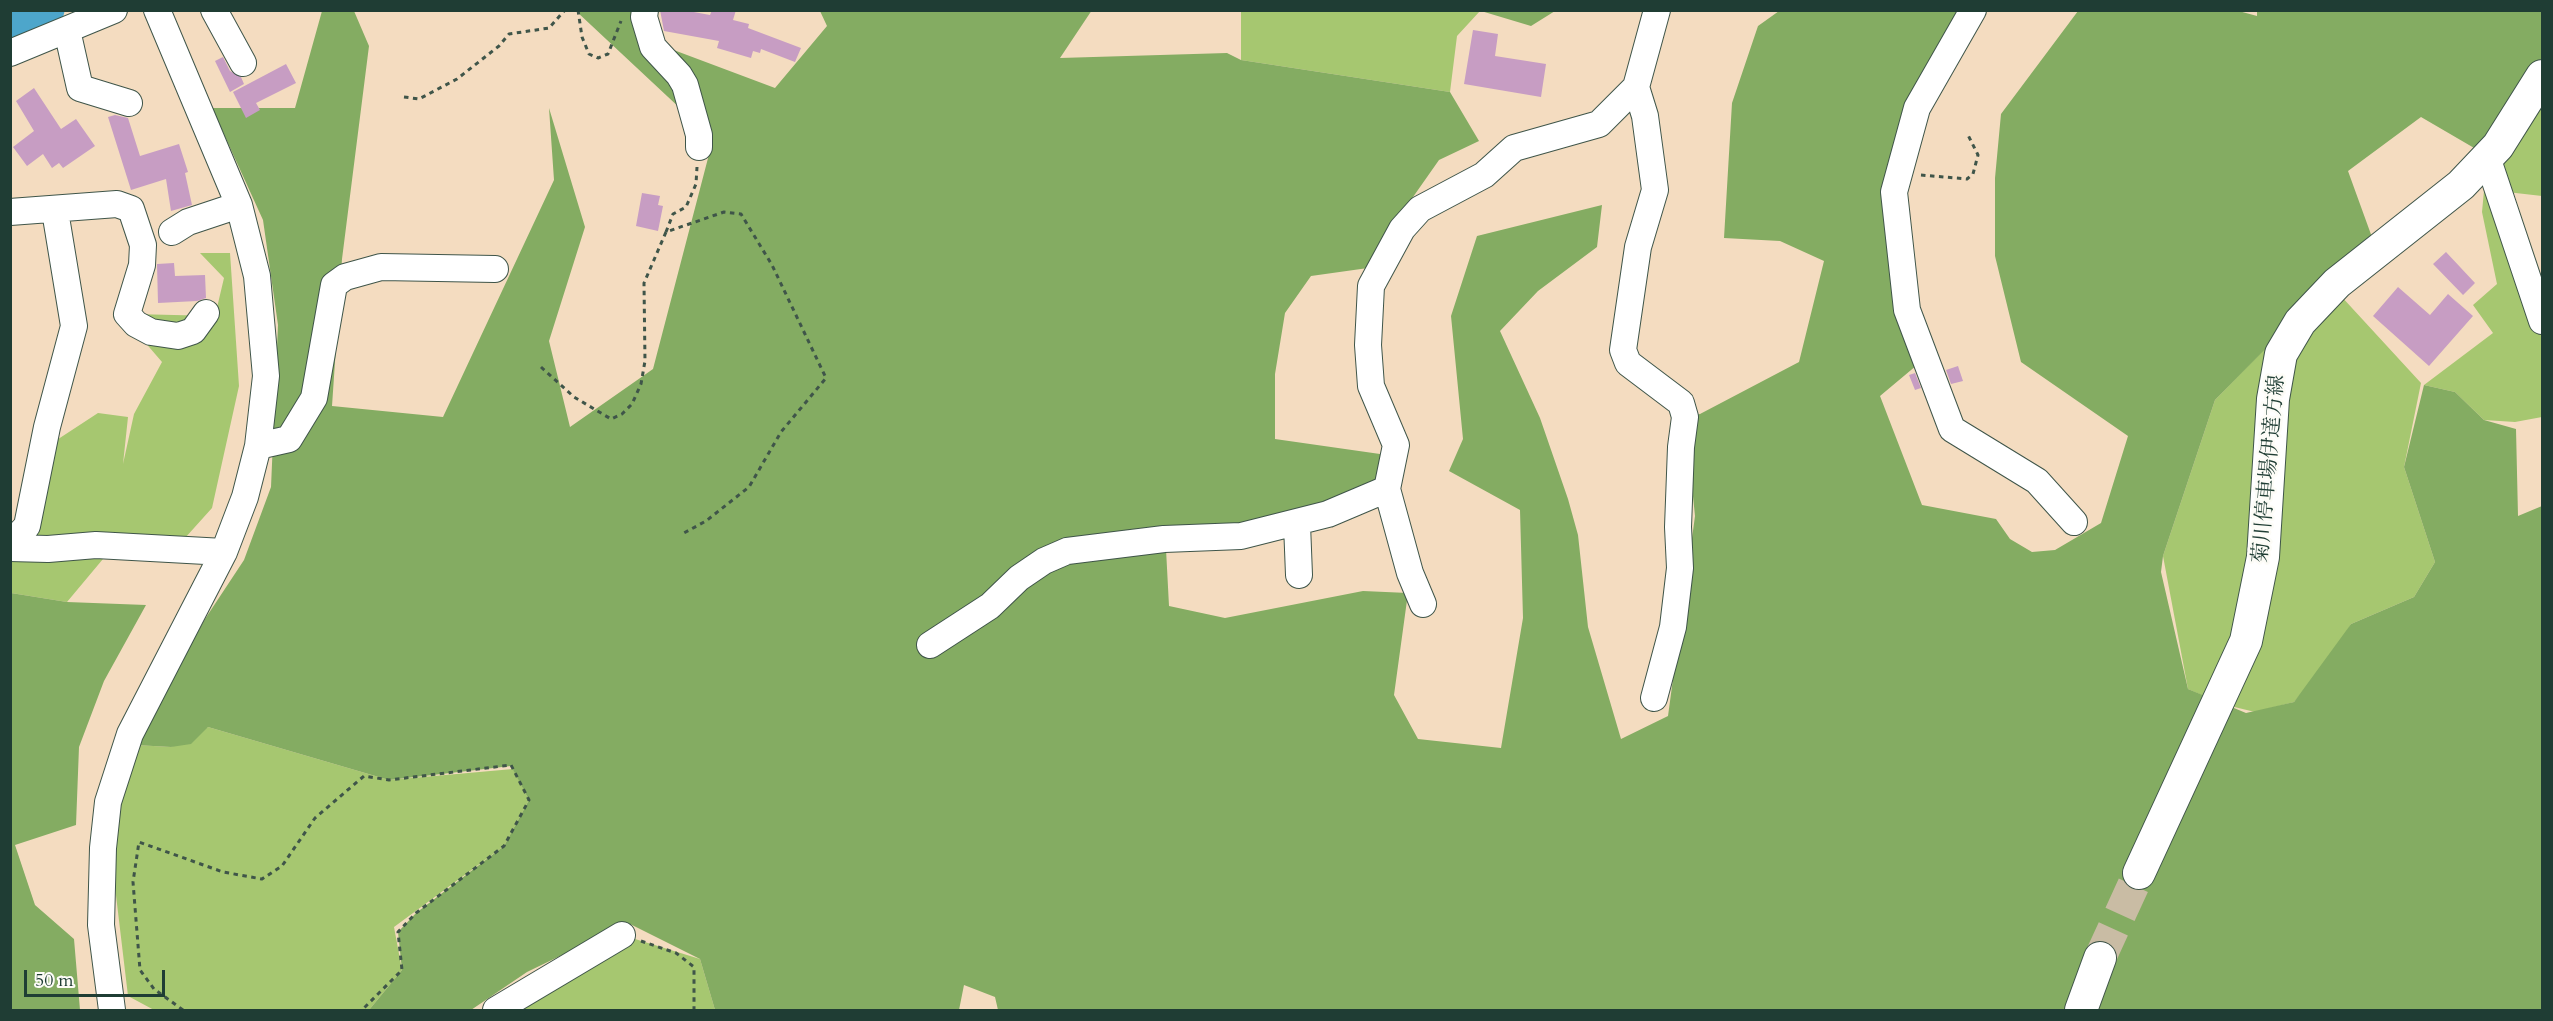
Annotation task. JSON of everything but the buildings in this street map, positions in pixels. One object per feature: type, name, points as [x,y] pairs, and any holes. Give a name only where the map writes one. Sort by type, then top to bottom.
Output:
[{"type":"main road","name":"菊川停車場伊達方線","points":[[2139,873],[2246,641],[2263,557],[2273,399],[2281,354],[2300,322],[2337,283],[2461,185],[2516,120],[2542,76]]},
{"type":"main road","points":[[2081,1011],[2100,958]]},
{"type":"street","points":[[10,53],[114,10]]},
{"type":"street","points":[[112,1011],[101,925],[103,848],[108,802],[130,734],[224,552],[246,497],[258,446],[266,376],[257,276],[240,205],[157,10]]},
{"type":"street","points":[[214,10],[243,63]]},
{"type":"street","points":[[645,10],[644,17],[653,47],[679,75],[685,85],[699,135],[699,147]]},
{"type":"street","points":[[1423,604],[1410,573],[1386,489],[1394,464],[1396,445],[1371,386],[1368,345],[1371,286],[1402,229],[1420,209],[1484,175],[1514,148],[1599,124],[1636,87],[1658,10]]},
{"type":"street","points":[[1973,10],[1917,108],[1898,173],[1894,192],[1907,310],[1952,429],[2037,481],[2074,522]]},
{"type":"street","points":[[67,30],[80,88],[129,103]]},
{"type":"street","points":[[1636,87],[1645,116],[1655,190],[1638,247],[1623,350],[1628,363],[1681,403],[1685,417],[1679,504],[1680,568],[1673,627],[1654,698]]},
{"type":"street","points":[[2487,157],[2542,321]]},
{"type":"street","points":[[10,212],[55,211],[117,204],[131,209],[143,245],[142,266],[127,314],[136,324],[151,332],[178,336],[193,331],[206,313]]},
{"type":"street","points":[[172,232],[188,222],[240,205]]},
{"type":"street","points":[[10,546],[27,526],[47,427],[74,326],[55,211]]},
{"type":"street","points":[[258,446],[289,439],[314,398],[334,285],[345,277],[381,267],[495,269]]},
{"type":"street","points":[[930,645],[990,606],[1019,578],[1044,561],[1067,550],[1164,539],[1240,536],[1297,524],[1328,514],[1386,489]]},
{"type":"street","points":[[1297,524],[1299,575]]},
{"type":"street","points":[[10,546],[48,549],[96,545],[224,552]]},
{"type":"street","points":[[496,1011],[622,935]]},
{"type":"path","points":[[404,97],[419,99],[457,79],[499,46],[509,34],[549,28],[565,10]]},
{"type":"path","points":[[578,10],[582,37],[589,54],[598,58],[608,54],[622,20]]},
{"type":"path","points":[[1898,173],[1967,179],[1973,174],[1978,155],[1967,133]]},
{"type":"path","points":[[541,367],[574,397],[611,419],[622,414],[632,404],[641,384],[645,362],[644,283],[673,214],[686,207],[696,184],[699,147]]},
{"type":"path","points":[[666,232],[724,212],[741,214],[772,265],[826,378],[781,432],[749,487],[706,521],[682,534]]},
{"type":"path","points":[[183,1011],[154,989],[140,970],[133,882],[139,842],[223,872],[262,879],[282,866],[315,818],[364,777],[389,780],[511,765],[529,800],[504,846],[416,914],[398,932],[402,970],[362,1011]]},
{"type":"path","points":[[622,935],[676,953],[694,967],[694,1011]]},
{"type":"green space","points":[[1092,10],[1060,58],[1227,53],[1241,60],[1450,92],[1479,141],[1439,160],[1368,268],[1311,276],[1285,313],[1275,374],[1275,439],[1387,455],[1386,466],[1369,487],[1304,511],[1166,549],[1169,606],[1225,618],[1363,591],[1408,593],[1394,695],[1418,739],[1501,748],[1523,618],[1520,510],[1449,471],[1463,439],[1451,316],[1477,236],[1602,205],[1597,247],[1538,291],[1500,331],[1540,418],[1568,499],[1578,535],[1588,627],[1621,739],[1668,716],[1695,516],[1685,417],[1700,414],[1799,362],[1824,261],[1780,241],[1724,238],[1732,103],[1758,26],[1779,11],[1967,11],[1898,173],[1923,360],[1880,396],[1922,505],[1996,519],[2010,539],[2032,552],[2055,550],[2101,523],[2128,436],[2021,362],[1995,256],[1995,178],[2001,114],[2078,11],[2235,10],[2257,16],[2257,11],[2542,11],[2542,56],[2537,69],[2481,152],[2421,117],[2348,171],[2373,240],[2215,400],[2163,556],[2161,572],[2188,689],[2246,713],[2294,702],[2351,624],[2414,597],[2435,562],[2404,467],[2424,385],[2455,392],[2484,420],[2516,429],[2518,516],[2542,506],[2542,1010],[998,1010],[995,997],[964,985],[959,1010],[715,1010],[700,959],[628,923],[527,972],[471,1010],[369,1010],[402,970],[398,932],[416,913],[504,846],[529,800],[511,766],[389,780],[208,727],[191,744],[171,747],[135,745],[205,619],[244,560],[271,487],[278,325],[263,220],[212,108],[295,108],[322,11],[354,11],[369,46],[342,259],[332,406],[443,417],[554,180],[549,108],[585,227],[549,341],[570,427],[653,369],[713,139],[576,11],[651,11],[647,40],[775,88],[827,26],[820,11]]},
{"type":"green space","points":[[1555,10],[1531,26],[1481,11]]},
{"type":"green space","points":[[1241,11],[1480,11],[1457,36],[1450,92],[1241,60]]},
{"type":"green space","points":[[2542,97],[2542,196],[2507,192],[2496,157]]},
{"type":"green space","points":[[2485,180],[2542,322],[2542,417],[2515,422],[2484,420],[2455,392],[2424,385],[2493,333],[2473,305],[2497,284],[2482,212]]},
{"type":"green space","points":[[200,253],[230,253],[239,386],[212,508],[185,538],[108,553],[67,602],[11,593],[10,544],[43,449],[98,413],[128,417],[123,464],[134,414],[162,362],[131,326],[133,314],[215,316],[224,278]]},
{"type":"green space","points":[[2329,283],[2421,383],[2404,467],[2435,562],[2414,597],[2351,624],[2334,655],[2294,702],[2255,712],[2222,704],[2188,689],[2163,556],[2215,400]]},
{"type":"green space","points":[[11,593],[67,602],[146,605],[104,681],[79,747],[76,825],[15,845],[35,905],[74,939],[80,1010],[11,1010]]},
{"type":"green space","points":[[208,727],[389,780],[513,769],[529,800],[504,846],[394,927],[402,970],[369,1010],[154,1010],[128,996],[115,887],[113,823],[135,745],[171,747]]},
{"type":"green space","points":[[622,935],[700,959],[715,1010],[510,1010]]},
{"type":"waterway","points":[[10,26],[48,10]]},
{"type":"tunnel","points":[[2100,958],[2139,873]]}]
